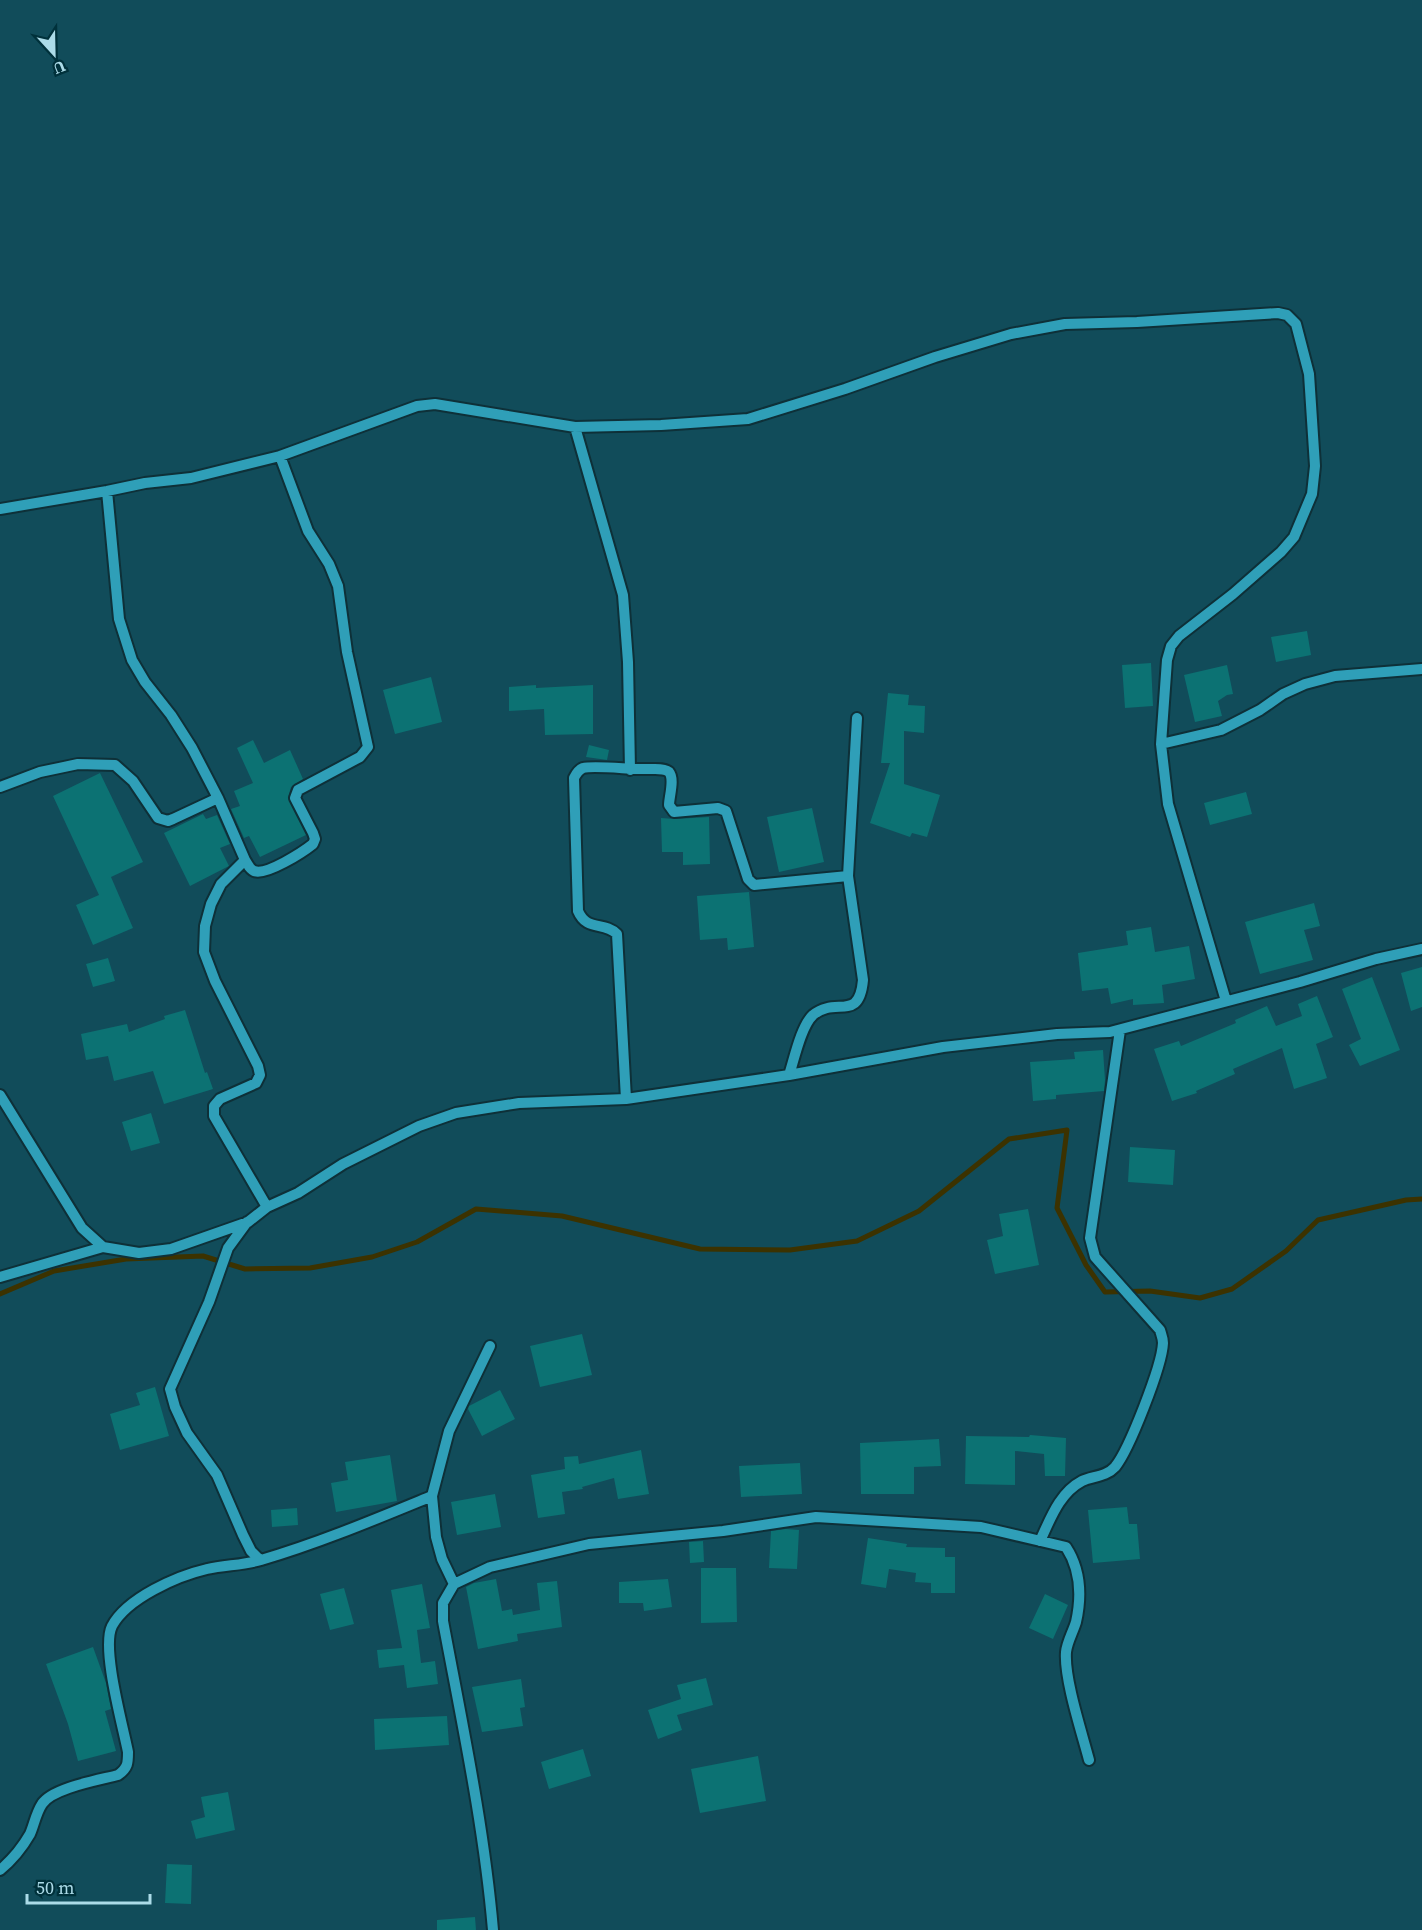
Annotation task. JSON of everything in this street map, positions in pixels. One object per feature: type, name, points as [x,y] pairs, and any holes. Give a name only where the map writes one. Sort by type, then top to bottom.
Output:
[{"type":"street","points":[[0,509],[107,492],[145,483],[191,478],[280,456],[417,406],[435,404],[575,427],[661,425],[748,419],[1000,337],[1065,324],[1278,313],[1287,315],[1296,324],[1309,374],[1315,466],[1312,494],[1294,537],[1281,552],[1233,594],[1179,636],[1171,646],[1167,660],[1161,744],[1168,804],[1226,1000]]},
{"type":"street","points":[[575,427],[622,594],[628,662],[630,770]]},
{"type":"street","points":[[107,492],[119,619],[132,660],[192,748],[218,798],[250,869],[255,872],[266,872],[313,844],[315,839],[295,798],[298,790],[360,757],[368,747],[347,652],[338,586],[329,564],[308,531],[280,456]]},
{"type":"street","points":[[1161,744],[1221,730],[1305,684],[1335,676],[1422,669]]},
{"type":"street","points":[[789,1075],[807,1022],[814,1014],[824,1009],[853,1005],[861,996],[863,980],[848,876],[857,718]]},
{"type":"street","points":[[0,787],[40,772],[78,764],[115,765],[133,781],[158,818],[164,820],[173,819],[218,798]]},
{"type":"street","points":[[626,1099],[617,934],[611,928],[589,924],[578,911],[574,778],[577,772],[582,768],[663,769],[668,771],[671,778],[669,805],[674,812],[718,808],[726,811],[748,879],[754,885],[848,876]]},
{"type":"street","points":[[245,860],[221,884],[211,904],[205,926],[204,952],[214,981],[258,1066],[260,1075],[256,1083],[220,1099],[214,1106],[214,1116],[267,1207]]},
{"type":"street","points":[[260,1560],[251,1551],[243,1536],[217,1475],[187,1433],[175,1407],[170,1389],[208,1302],[228,1248],[248,1222],[267,1207],[298,1193],[343,1164],[419,1126],[456,1113],[519,1103],[626,1099],[789,1075],[943,1047],[1057,1034],[1120,1030],[1300,982],[1376,959],[1422,949]]},
{"type":"street","points":[[1040,1541],[1061,1499],[1081,1481],[1113,1470],[1123,1456],[1152,1385],[1162,1352],[1163,1340],[1160,1330],[1095,1257],[1090,1238],[1120,1030]]},
{"type":"street","points":[[0,1095],[82,1228],[103,1247]]},
{"type":"street","points":[[0,1277],[103,1247],[140,1253],[171,1249],[248,1222]]},
{"type":"street","points":[[454,1584],[442,1559],[436,1537],[432,1496],[449,1431],[490,1346]]},
{"type":"street","points":[[0,1870],[13,1859],[24,1843],[42,1804],[50,1796],[118,1775],[128,1765],[128,1752],[109,1655],[111,1627],[131,1604],[158,1586],[206,1569],[260,1560],[356,1527],[432,1496]]},
{"type":"street","points":[[493,1930],[465,1736],[443,1621],[443,1603],[454,1584],[490,1567],[589,1544],[723,1531],[816,1517],[981,1527],[1066,1547],[1074,1559],[1081,1594],[1076,1621],[1066,1652],[1069,1680],[1089,1760]]},
{"type":"building","points":[[1307,631],[1311,655],[1276,662],[1271,637]]},
{"type":"building","points":[[1151,663],[1153,706],[1125,708],[1122,665]]},
{"type":"building","points":[[1227,665],[1233,694],[1218,701],[1222,716],[1195,722],[1184,675]]},
{"type":"building","points":[[431,677],[442,722],[395,734],[383,690]]},
{"type":"building","points":[[536,685],[536,688],[593,685],[593,734],[545,735],[544,709],[509,711],[509,687]]},
{"type":"building","points":[[888,693],[909,695],[908,705],[925,706],[924,733],[904,731],[904,784],[940,795],[927,837],[912,833],[910,837],[870,823],[890,763],[881,763]]},
{"type":"building","points":[[253,740],[264,763],[290,750],[303,779],[291,787],[288,798],[306,835],[260,857],[249,836],[244,838],[231,809],[240,806],[234,791],[253,783],[237,748]]},
{"type":"building","points":[[589,745],[609,750],[607,760],[586,757]]},
{"type":"building","points":[[100,773],[143,862],[111,877],[133,928],[93,945],[76,905],[99,895],[53,796]]},
{"type":"building","points":[[1246,792],[1252,814],[1210,825],[1204,803]]},
{"type":"building","points":[[812,808],[824,862],[779,872],[767,817]]},
{"type":"building","points":[[203,814],[206,819],[217,815],[230,844],[220,848],[229,866],[190,886],[164,833]]},
{"type":"building","points":[[709,817],[710,864],[683,865],[683,852],[662,852],[661,818]]},
{"type":"building","points":[[749,892],[754,947],[728,950],[727,938],[700,940],[697,896]]},
{"type":"building","points":[[1314,903],[1320,926],[1304,930],[1313,960],[1260,974],[1245,922]]},
{"type":"building","points":[[1151,927],[1155,952],[1189,946],[1195,979],[1162,985],[1164,1003],[1133,1005],[1133,999],[1111,1004],[1108,988],[1082,991],[1078,953],[1128,945],[1126,931]]},
{"type":"building","points":[[108,958],[115,981],[93,987],[86,964]]},
{"type":"building","points":[[1422,967],[1422,1007],[1411,1011],[1401,973]]},
{"type":"building","points":[[1372,977],[1400,1050],[1360,1066],[1349,1045],[1361,1039],[1342,989]]},
{"type":"building","points":[[1317,996],[1333,1037],[1316,1044],[1327,1078],[1294,1089],[1282,1048],[1233,1069],[1235,1074],[1196,1091],[1197,1093],[1172,1101],[1154,1049],[1179,1041],[1181,1046],[1236,1023],[1235,1020],[1267,1006],[1276,1026],[1302,1016],[1298,1004]]},
{"type":"building","points":[[185,1010],[205,1073],[207,1072],[213,1089],[164,1104],[153,1071],[114,1081],[108,1056],[86,1060],[81,1034],[127,1024],[129,1032],[165,1019],[164,1016]]},
{"type":"building","points":[[1103,1050],[1104,1091],[1056,1095],[1056,1099],[1033,1101],[1030,1062],[1075,1059],[1074,1052]]},
{"type":"building","points":[[151,1113],[160,1143],[131,1151],[122,1122]]},
{"type":"building","points":[[1130,1147],[1175,1150],[1173,1185],[1128,1182]]},
{"type":"building","points":[[1028,1209],[1039,1265],[995,1274],[987,1240],[1003,1236],[999,1214]]},
{"type":"building","points":[[582,1334],[592,1375],[540,1387],[530,1346]]},
{"type":"building","points":[[155,1387],[169,1436],[120,1450],[110,1414],[140,1405],[136,1393]]},
{"type":"building","points":[[500,1390],[515,1419],[482,1436],[468,1409],[469,1406]]},
{"type":"building","points":[[1030,1435],[1066,1438],[1065,1476],[1045,1476],[1044,1454],[1015,1451],[1015,1485],[965,1484],[966,1436],[1029,1437]]},
{"type":"building","points":[[939,1439],[941,1466],[914,1467],[914,1494],[861,1494],[860,1443]]},
{"type":"building","points":[[641,1450],[649,1494],[618,1499],[614,1478],[582,1487],[583,1489],[562,1492],[565,1514],[538,1518],[531,1475],[565,1469],[564,1457],[578,1456],[579,1464]]},
{"type":"building","points":[[390,1455],[397,1501],[336,1512],[331,1483],[348,1480],[345,1462]]},
{"type":"building","points":[[800,1463],[802,1494],[741,1497],[739,1466]]},
{"type":"building","points":[[495,1494],[501,1527],[457,1535],[451,1502]]},
{"type":"building","points":[[1127,1507],[1129,1524],[1137,1524],[1140,1559],[1093,1563],[1088,1510]]},
{"type":"building","points":[[297,1508],[298,1525],[272,1527],[271,1510]]},
{"type":"building","points":[[799,1530],[797,1569],[769,1568],[771,1531]]},
{"type":"building","points":[[868,1538],[907,1544],[906,1547],[945,1548],[945,1557],[955,1557],[955,1593],[931,1593],[931,1583],[915,1582],[916,1573],[889,1569],[886,1588],[861,1584]]},
{"type":"building","points":[[703,1541],[704,1562],[690,1563],[689,1542]]},
{"type":"building","points":[[701,1568],[736,1568],[737,1622],[701,1623]]},
{"type":"building","points":[[496,1579],[502,1611],[512,1609],[513,1615],[540,1610],[537,1583],[557,1581],[562,1627],[517,1634],[518,1641],[478,1649],[466,1587],[474,1583]]},
{"type":"building","points":[[668,1579],[672,1607],[644,1611],[643,1603],[619,1603],[619,1582]]},
{"type":"building","points":[[422,1584],[430,1628],[417,1630],[421,1663],[435,1661],[438,1684],[407,1688],[404,1665],[379,1668],[377,1650],[402,1648],[391,1590]]},
{"type":"building","points":[[344,1588],[354,1624],[330,1630],[320,1594]]},
{"type":"building","points":[[1045,1594],[1068,1605],[1053,1639],[1029,1628]]},
{"type":"building","points":[[93,1647],[106,1683],[111,1709],[105,1711],[116,1751],[78,1761],[68,1724],[46,1664]]},
{"type":"building","points":[[706,1678],[713,1705],[677,1715],[682,1730],[658,1739],[648,1710],[681,1699],[677,1685]]},
{"type":"building","points":[[521,1679],[525,1707],[520,1708],[523,1726],[482,1732],[472,1687]]},
{"type":"building","points":[[447,1716],[449,1745],[375,1750],[374,1719]]},
{"type":"building","points":[[583,1749],[591,1776],[549,1789],[541,1762]]},
{"type":"building","points":[[758,1756],[766,1801],[700,1813],[691,1769]]},
{"type":"building","points":[[228,1792],[235,1830],[196,1839],[191,1821],[205,1817],[201,1797]]},
{"type":"building","points":[[167,1864],[192,1865],[191,1904],[165,1903]]},
{"type":"building","points":[[475,1917],[476,1930],[437,1930],[437,1920]]},
{"type":"waterway","points":[[0,1294],[54,1271],[126,1259],[203,1256],[245,1269],[310,1268],[372,1257],[417,1242],[476,1209],[562,1216],[700,1249],[790,1250],[857,1241],[919,1211],[1009,1139],[1067,1130],[1057,1208],[1086,1265],[1105,1292],[1150,1291],[1200,1298],[1232,1289],[1286,1251],[1318,1220],[1406,1200],[1422,1199]]}]
